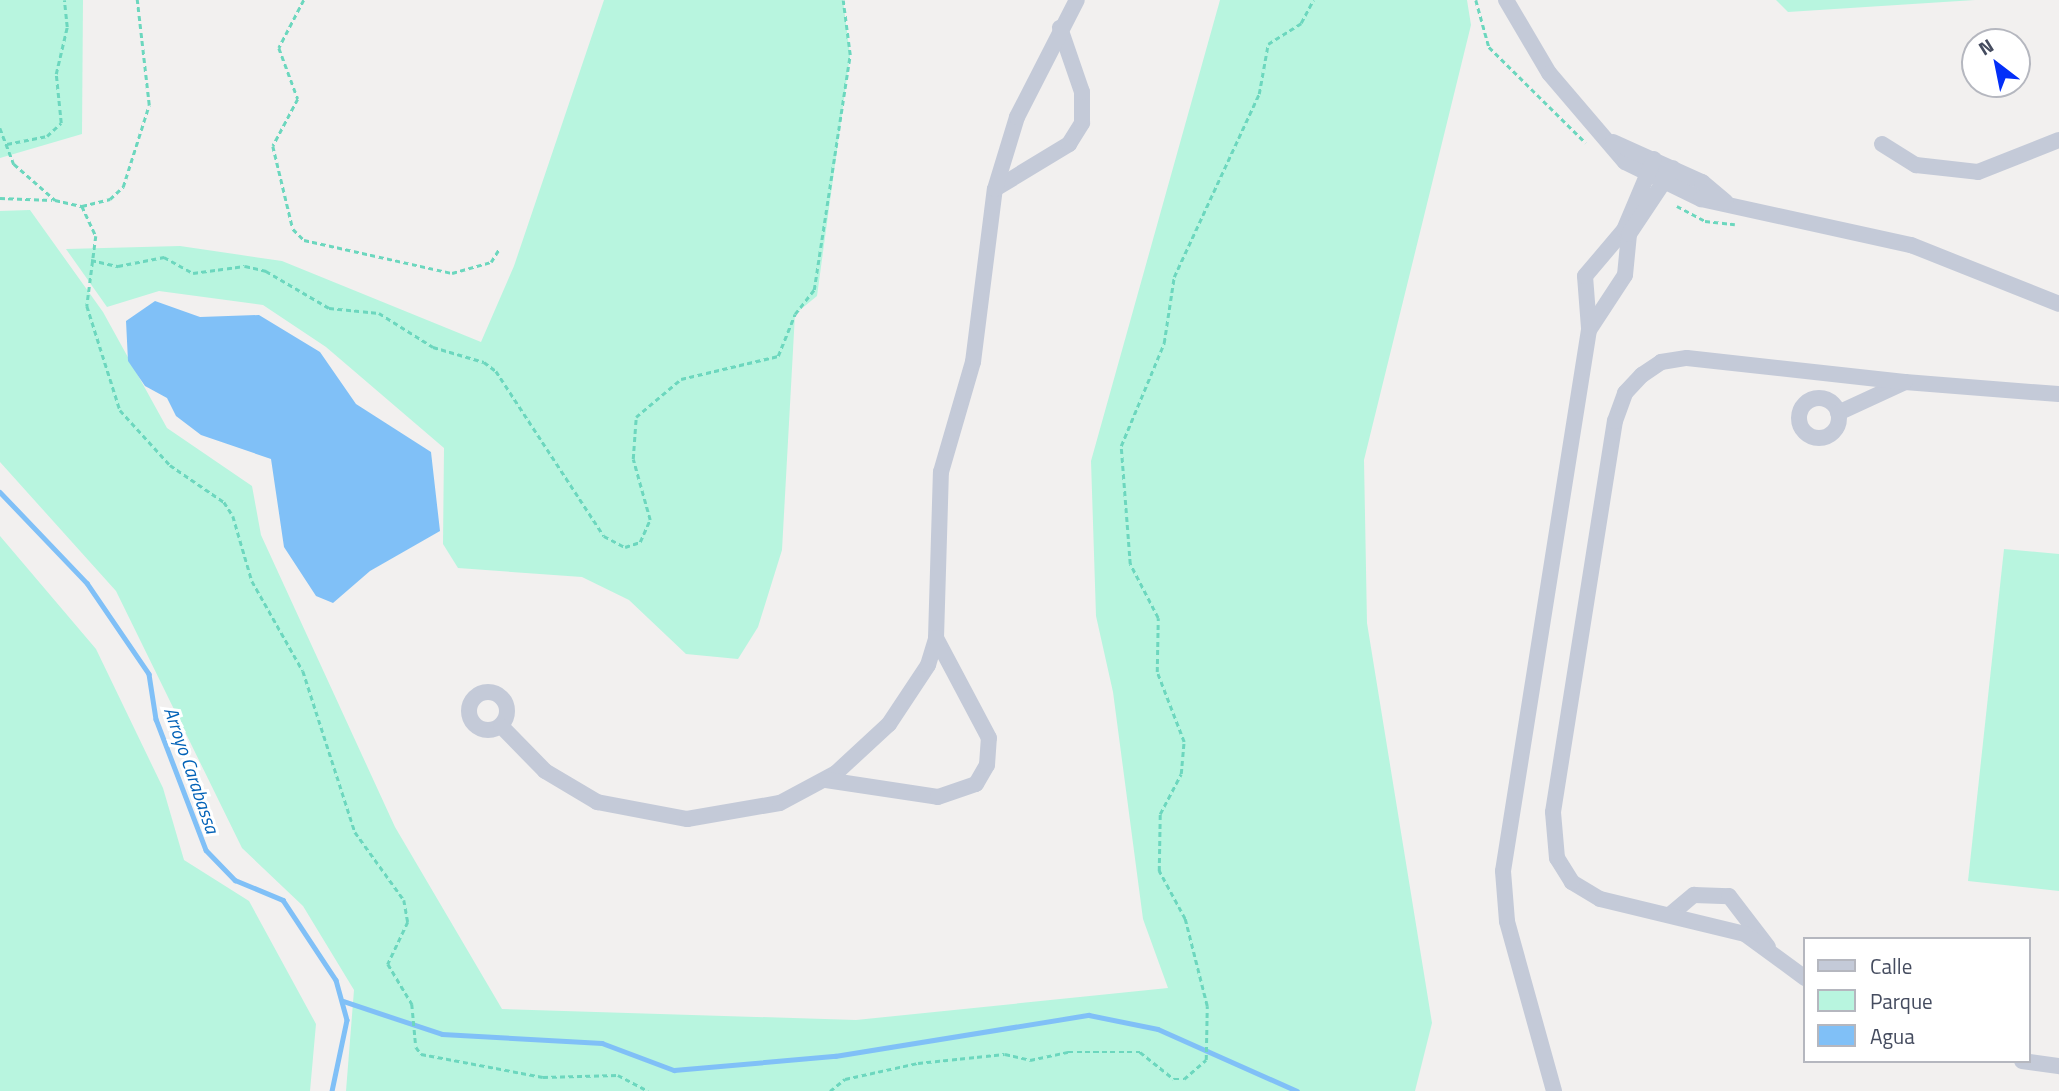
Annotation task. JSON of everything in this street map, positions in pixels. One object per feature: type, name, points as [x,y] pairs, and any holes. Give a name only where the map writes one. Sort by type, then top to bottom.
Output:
[{"type":"street","points":[[501,726],[545,771],[576,790],[663,817],[756,811],[825,779],[889,724],[928,665],[936,638],[941,472],[973,362],[995,189],[1017,117],[1060,28],[1077,0]]},
{"type":"street","points":[[1506,0],[1549,73],[1614,142],[1625,162],[1673,168],[1727,202]]},
{"type":"street","points":[[995,189],[1069,144],[1082,123],[1082,92],[1060,28]]},
{"type":"street","points":[[1882,144],[1916,165],[1978,172],[2059,139]]},
{"type":"street","points":[[1650,166],[1666,183],[1727,202],[1911,245],[2059,304]]},
{"type":"street","points":[[1553,1091],[1507,921],[1503,871],[1589,330],[1585,276],[1624,230],[1650,166]]},
{"type":"street","points":[[1589,330],[1625,275],[1629,234],[1666,183],[1673,168]]},
{"type":"street","points":[[1804,977],[1769,949],[1712,922],[1584,891],[1564,872],[1553,843],[1615,421],[1625,393],[1661,362],[1686,358],[1905,382],[2059,394]]},
{"type":"street","points":[[1838,413],[1905,382]]},
{"type":"street","points":[[825,779],[938,797],[976,784],[987,765],[989,738],[936,638]]},
{"type":"street","points":[[1671,914],[1694,895],[1729,896],[1752,918],[1769,949]]},
{"type":"street","points":[[2031,1062],[2059,1066]]},
{"type":"street","points":[[2031,1063],[2059,1078]]},
{"type":"path","points":[[7,144],[47,136],[61,123],[56,74],[67,27],[64,0]]},
{"type":"path","points":[[0,198],[55,200],[82,206],[110,199],[123,187],[145,130],[148,65],[137,0]]},
{"type":"path","points":[[304,0],[279,48],[298,99],[273,146],[293,229],[304,240],[452,273],[491,262],[499,249]]},
{"type":"path","points":[[91,260],[118,266],[164,257],[204,274],[245,266],[266,271],[329,308],[379,313],[433,347],[484,362],[496,371],[604,536],[616,545],[640,541],[650,520],[633,459],[636,417],[681,379],[778,356],[795,314],[814,290],[850,55],[843,0]]},
{"type":"path","points":[[830,1091],[845,1079],[918,1063],[1005,1054],[1030,1060],[1068,1052],[1140,1052],[1174,1079],[1184,1079],[1206,1060],[1207,1024],[1185,919],[1159,871],[1160,814],[1181,774],[1184,742],[1157,672],[1158,618],[1130,564],[1119,459],[1126,424],[1164,342],[1174,277],[1244,136],[1265,75],[1268,44],[1301,23],[1312,0]]},
{"type":"path","points":[[0,128],[14,164],[55,200]]},
{"type":"path","points":[[82,206],[96,236],[86,287],[90,319],[120,410],[170,465],[225,502],[233,516],[253,580],[303,671],[355,832],[404,901],[408,922],[388,964],[412,1013],[421,1054],[542,1077],[595,1071],[648,1091]]},
{"type":"green space","points":[[0,0],[83,0],[82,134],[0,158]]},
{"type":"green space","points":[[604,0],[843,0],[850,55],[817,296],[795,314],[782,550],[758,627],[738,659],[686,654],[629,600],[582,577],[458,568],[443,544],[444,448],[326,347],[263,305],[159,291],[107,307],[66,249],[180,246],[282,261],[481,342],[514,266]]},
{"type":"green space","points":[[1220,0],[1467,0],[1471,25],[1364,460],[1367,623],[1432,1023],[1415,1091],[346,1091],[354,990],[303,906],[242,848],[116,591],[0,462],[0,211],[30,210],[103,312],[167,428],[252,486],[261,535],[395,827],[502,1009],[856,1020],[1168,988],[1143,919],[1113,692],[1096,616],[1091,461]]},
{"type":"green space","points":[[1776,0],[1975,0],[1788,12]]},
{"type":"green space","points":[[0,536],[96,649],[163,788],[184,860],[249,901],[316,1024],[310,1091],[0,1091]]},
{"type":"green space","points":[[2004,549],[2059,554],[2059,891],[1968,881]]},
{"type":"water","points":[[155,301],[200,317],[259,315],[320,352],[356,404],[431,452],[440,531],[370,571],[333,603],[316,596],[284,547],[271,459],[201,435],[176,416],[167,398],[145,386],[128,361],[126,321]]},
{"type":"waterway","name":"Arroyo Carabassa","points":[[0,492],[87,583],[149,674],[156,719],[206,850],[235,880],[283,900],[336,980],[347,1020],[332,1091]]},
{"type":"waterway","points":[[343,1001],[442,1034],[602,1043],[674,1070],[835,1056],[1089,1015],[1158,1029],[1297,1091]]}]
